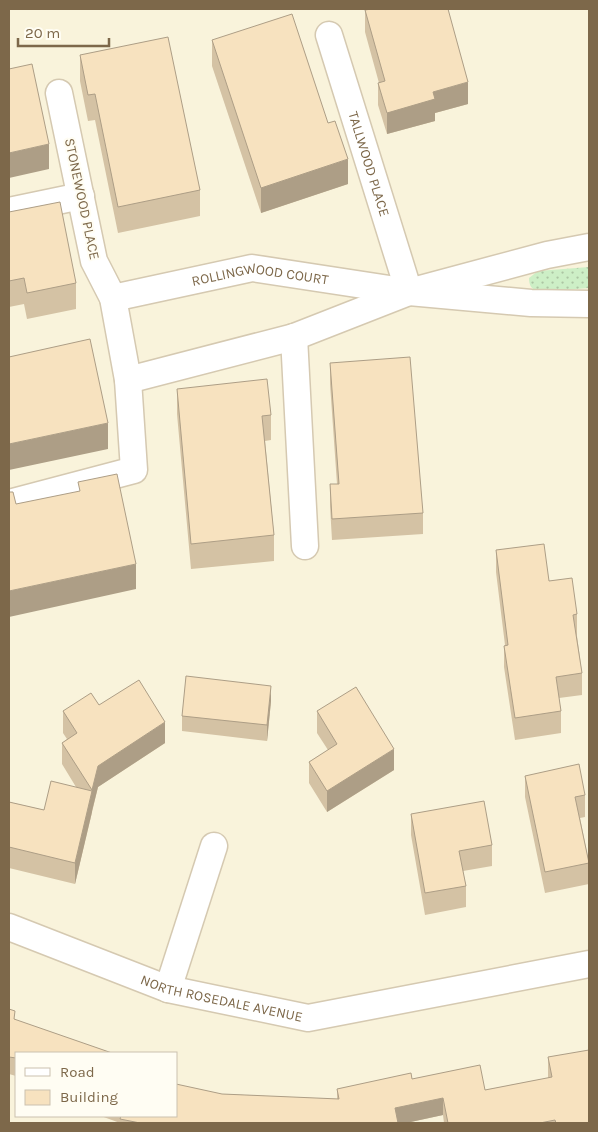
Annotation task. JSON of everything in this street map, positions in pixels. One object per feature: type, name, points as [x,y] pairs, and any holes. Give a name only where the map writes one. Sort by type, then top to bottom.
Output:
[{"type":"street","name":"TALLWOOD PLACE","points":[[329,35],[409,292]]},
{"type":"street","name":"STONEWOOD PLACE","points":[[9,503],[134,470],[128,380],[113,298],[94,261],[59,93]]},
{"type":"street","points":[[9,211],[81,196]]},
{"type":"street","name":"ROLLINGWOOD COURT","points":[[128,380],[294,337],[409,292],[589,247]]},
{"type":"street","name":"ROLLINGWOOD COURT","points":[[113,298],[252,268],[409,292],[531,303],[589,304]]},
{"type":"street","points":[[294,337],[306,546]]},
{"type":"street","points":[[168,989],[214,846]]},
{"type":"street","name":"NORTH ROSEDALE AVENUE","points":[[9,927],[168,989],[308,1018],[589,964]]},
{"type":"shaded area","points":[[9,9],[589,9],[589,1123],[9,1123]]},
{"type":"green space","points":[[589,267],[589,288],[538,292],[529,283],[529,278],[538,271]]},
{"type":"building","points":[[448,9],[468,82],[433,92],[435,99],[387,113],[378,83],[385,81],[365,10]]},
{"type":"building","points":[[292,14],[328,123],[335,121],[348,159],[261,188],[212,40]]},
{"type":"building","points":[[168,37],[200,190],[118,207],[95,94],[88,95],[80,55]]},
{"type":"building","points":[[32,64],[49,144],[9,153],[9,69]]},
{"type":"building","points":[[60,202],[76,283],[27,293],[24,278],[9,281],[9,212]]},
{"type":"building","points":[[90,339],[108,423],[9,444],[9,357]]},
{"type":"building","points":[[410,357],[423,513],[332,519],[330,484],[339,484],[330,363]]},
{"type":"building","points":[[267,379],[271,415],[262,416],[274,535],[191,544],[177,389]]},
{"type":"building","points":[[117,474],[136,564],[9,591],[9,492],[13,492],[16,504],[80,491],[78,482]]},
{"type":"building","points":[[544,544],[549,581],[572,578],[577,614],[573,615],[582,673],[556,677],[561,711],[515,718],[504,646],[508,645],[496,550]]},
{"type":"building","points":[[186,676],[271,686],[267,725],[182,716]]},
{"type":"building","points":[[139,680],[165,722],[98,766],[92,790],[62,743],[77,733],[63,711],[91,693],[99,705]]},
{"type":"building","points":[[356,687],[394,749],[327,791],[309,762],[337,744],[317,711]]},
{"type":"building","points":[[579,764],[585,795],[575,797],[589,863],[545,872],[525,776]]},
{"type":"building","points":[[51,781],[92,791],[75,863],[9,847],[9,802],[44,810]]},
{"type":"building","points":[[484,801],[492,845],[459,851],[466,886],[425,893],[411,814]]},
{"type":"building","points":[[9,1009],[15,1011],[14,1019],[109,1052],[15,1052],[15,1058],[9,1057]]},
{"type":"building","points":[[589,1050],[589,1123],[556,1123],[555,1120],[540,1123],[448,1123],[443,1098],[395,1108],[398,1123],[140,1123],[120,1119],[121,1117],[178,1117],[178,1084],[222,1094],[339,1099],[337,1089],[411,1073],[412,1079],[480,1065],[485,1090],[552,1077],[548,1057]]}]
